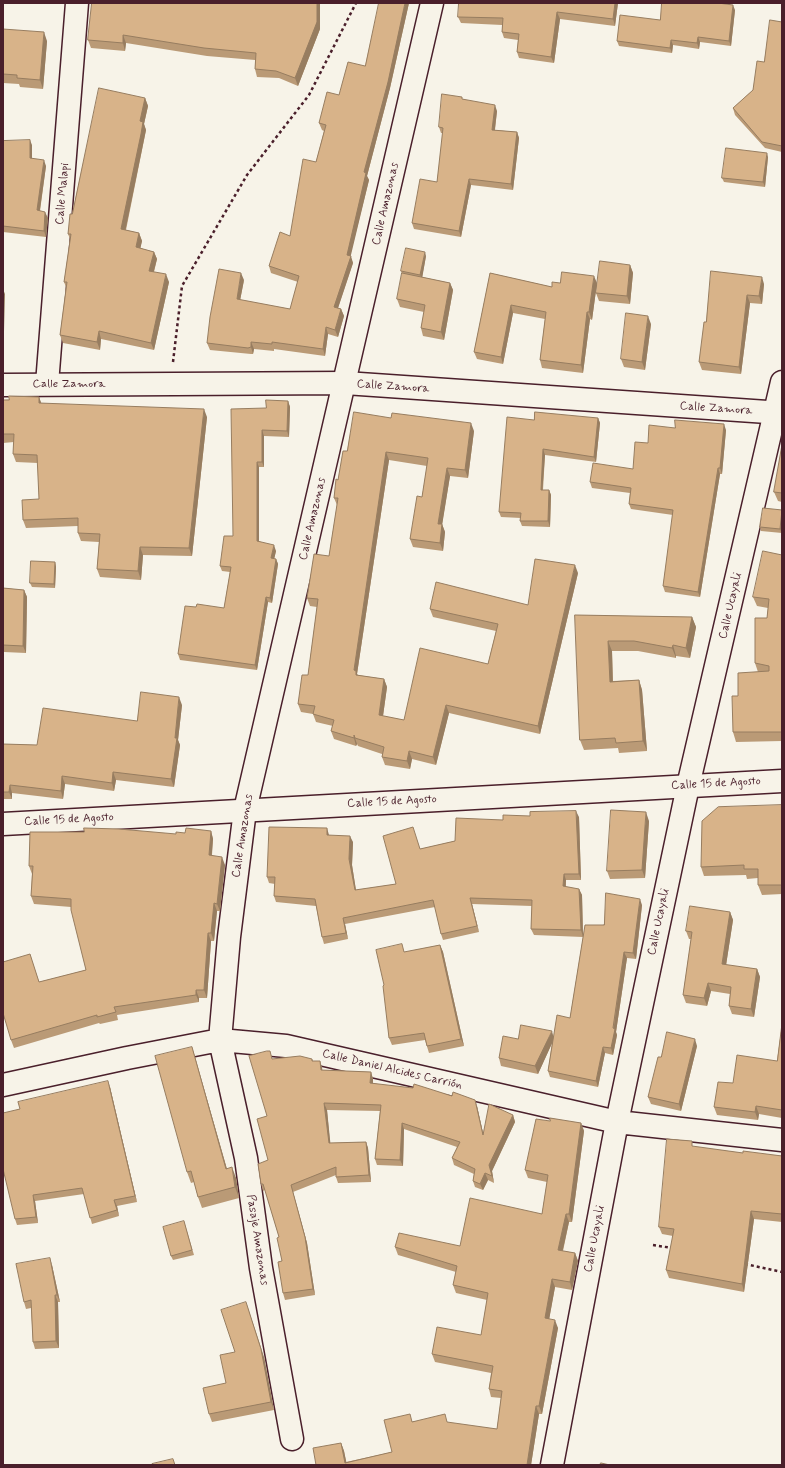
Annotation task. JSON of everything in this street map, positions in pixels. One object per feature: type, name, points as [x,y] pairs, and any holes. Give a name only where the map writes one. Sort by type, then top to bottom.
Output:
[{"type":"street","name":"Calle Malapi","points":[[47,384],[77,3]]},
{"type":"street","name":"Calle Amazonas","points":[[220,1040],[229,937],[245,810],[432,3]]},
{"type":"street","name":"Calle Ucayali","points":[[552,1465],[617,1122],[688,786],[779,413],[782,382]]},
{"type":"street","name":"Calle Zamora","points":[[3,385],[345,383],[779,413]]},
{"type":"street","name":"Calle 15 de Agosto","points":[[3,824],[782,781]]},
{"type":"street","name":"Calle Daniel Alcides Carrión","points":[[3,1085],[127,1058],[220,1040],[286,1046],[617,1122],[782,1140]]},
{"type":"street","name":"Pasaje Amazonas","points":[[220,1040],[246,1158],[261,1268],[292,1439]]},
{"type":"path","points":[[171,384],[182,286],[247,175],[309,95],[356,3]]},
{"type":"path","points":[[653,1245],[675,1249]]},
{"type":"path","points":[[740,1262],[782,1272]]},
{"type":"building","points":[[92,3],[317,3],[317,22],[295,78],[276,71],[255,69],[256,53],[204,48],[123,35],[123,43],[88,40]]},
{"type":"building","points":[[379,3],[405,3],[388,82],[364,172],[366,173],[347,255],[351,256],[334,307],[341,309],[335,330],[326,327],[323,349],[272,342],[272,344],[251,342],[251,347],[248,348],[207,343],[210,317],[219,269],[241,273],[237,299],[290,309],[299,276],[269,266],[280,232],[290,236],[303,159],[316,162],[326,125],[319,123],[327,92],[339,95],[348,62],[365,66]]},
{"type":"building","points":[[459,3],[615,3],[613,19],[557,12],[551,57],[517,52],[519,34],[502,32],[503,18],[458,17]]},
{"type":"building","points":[[662,3],[718,3],[733,5],[729,41],[698,37],[697,43],[671,40],[670,48],[617,41],[620,15],[660,20]]},
{"type":"building","points":[[770,20],[782,22],[782,146],[762,142],[733,108],[753,90],[757,61],[764,62]]},
{"type":"building","points":[[3,29],[44,32],[40,80],[17,78],[17,75],[3,74]]},
{"type":"building","points":[[99,88],[145,98],[140,121],[143,122],[141,134],[121,229],[139,233],[136,247],[154,252],[149,271],[166,274],[151,343],[99,331],[97,342],[60,335],[67,282],[64,282],[71,234],[68,234],[70,214],[72,214]]},
{"type":"building","points":[[442,94],[495,105],[492,130],[517,132],[511,184],[469,179],[459,231],[412,223],[420,179],[437,182],[443,128],[439,127]]},
{"type":"building","points":[[30,140],[30,158],[44,160],[37,210],[45,212],[44,231],[3,226],[3,141]]},
{"type":"building","points":[[726,148],[767,153],[763,182],[722,178]]},
{"type":"building","points":[[406,248],[425,252],[420,275],[401,271]]},
{"type":"building","points":[[600,261],[630,265],[627,296],[596,293]]},
{"type":"building","points":[[711,271],[762,277],[759,296],[747,295],[739,367],[699,362],[704,322],[706,322]]},
{"type":"building","points":[[562,272],[594,276],[589,312],[587,312],[581,365],[540,360],[546,312],[511,305],[501,357],[474,352],[490,273],[552,287],[552,282],[560,283]]},
{"type":"building","points":[[402,273],[450,283],[441,332],[421,328],[425,305],[397,299]]},
{"type":"building","points":[[626,313],[648,316],[642,362],[621,359]]},
{"type":"building","points":[[9,396],[39,397],[39,403],[204,409],[189,548],[140,547],[138,571],[97,569],[100,534],[78,533],[78,518],[23,520],[22,500],[39,499],[37,455],[13,454],[14,434],[3,434],[3,400],[9,400]]},
{"type":"building","points":[[266,400],[288,401],[287,431],[262,430],[262,462],[257,462],[257,541],[274,545],[271,558],[276,559],[270,598],[266,597],[255,665],[178,654],[185,606],[196,607],[197,604],[224,608],[231,567],[220,566],[224,536],[233,536],[231,409],[266,408]]},
{"type":"building","points":[[354,412],[391,418],[392,413],[471,423],[465,470],[447,468],[438,524],[442,524],[440,543],[410,539],[417,496],[422,497],[428,458],[386,452],[354,670],[356,671],[356,675],[384,679],[379,715],[404,720],[420,648],[488,664],[498,624],[430,609],[436,582],[528,605],[535,559],[575,565],[538,726],[446,705],[433,757],[409,751],[407,761],[382,757],[384,747],[355,738],[354,735],[354,738],[331,731],[334,720],[313,714],[315,706],[298,704],[302,675],[308,675],[318,599],[307,598],[314,554],[329,556],[338,498],[334,498],[336,479],[338,480],[343,451],[347,451]]},
{"type":"building","points":[[535,412],[598,418],[594,457],[543,449],[541,490],[549,490],[548,521],[520,521],[521,513],[499,512],[507,417],[534,420]]},
{"type":"building","points":[[675,420],[724,424],[720,468],[718,468],[698,592],[663,586],[673,510],[629,504],[631,488],[590,482],[593,463],[633,469],[635,442],[648,443],[649,425],[675,428]]},
{"type":"building","points":[[782,445],[782,493],[774,492]]},
{"type":"building","points":[[763,508],[782,510],[780,529],[760,527]]},
{"type":"building","points":[[763,551],[782,555],[782,732],[733,732],[732,696],[738,696],[738,673],[769,671],[769,666],[755,663],[755,618],[767,618],[769,599],[753,597]]},
{"type":"building","points":[[31,561],[55,562],[54,584],[30,583]]},
{"type":"building","points":[[3,588],[24,590],[23,646],[3,645]]},
{"type":"building","points":[[575,615],[692,617],[686,648],[673,645],[672,648],[634,641],[608,641],[610,682],[639,680],[643,741],[616,743],[615,738],[580,740]]},
{"type":"building","points":[[141,692],[179,697],[175,738],[177,738],[171,779],[113,772],[112,783],[62,776],[61,791],[10,785],[9,792],[3,792],[3,744],[37,745],[43,708],[137,721]]},
{"type":"building","points":[[782,805],[782,885],[758,885],[758,869],[744,869],[744,865],[701,867],[702,821],[718,807]]},
{"type":"building","points":[[611,810],[646,812],[642,870],[607,871]]},
{"type":"building","points":[[576,811],[579,874],[564,874],[563,886],[579,889],[581,930],[531,929],[532,900],[470,898],[477,926],[441,934],[433,900],[343,918],[346,933],[322,937],[315,899],[274,896],[275,877],[267,877],[269,827],[327,828],[327,835],[350,836],[349,859],[355,890],[396,884],[383,836],[413,827],[420,849],[455,841],[456,818],[503,820],[503,815],[530,816],[530,812]]},
{"type":"building","points":[[84,828],[119,829],[176,834],[176,832],[185,833],[186,828],[211,831],[209,855],[222,857],[217,904],[214,903],[211,933],[208,933],[204,990],[196,990],[196,995],[114,1007],[116,1012],[97,1017],[97,1015],[11,1040],[3,1013],[3,962],[30,954],[39,982],[86,970],[71,910],[71,899],[31,896],[33,866],[29,866],[30,832],[84,832]]},
{"type":"building","points":[[606,893],[640,899],[633,953],[624,952],[613,1028],[615,1029],[611,1048],[603,1047],[596,1081],[548,1071],[557,1015],[570,1018],[585,925],[604,925]]},
{"type":"building","points":[[690,906],[730,912],[722,964],[757,969],[751,1009],[729,1006],[731,987],[708,983],[704,998],[683,995],[692,932],[686,931]]},
{"type":"building","points":[[402,944],[404,952],[440,945],[461,1039],[427,1046],[424,1033],[389,1038],[384,985],[376,950]]},
{"type":"building","points":[[782,1024],[782,1110],[756,1106],[755,1112],[714,1107],[718,1082],[733,1083],[737,1055],[777,1061]]},
{"type":"building","points":[[521,1025],[552,1031],[535,1066],[499,1058],[503,1036],[518,1039]]},
{"type":"building","points":[[667,1032],[695,1039],[679,1104],[648,1097],[658,1057],[661,1057]]},
{"type":"building","points":[[192,1047],[226,1169],[232,1167],[235,1187],[198,1197],[191,1171],[187,1172],[155,1056]]},
{"type":"building","points":[[270,1051],[272,1059],[300,1056],[312,1059],[312,1061],[320,1061],[321,1070],[371,1072],[370,1083],[413,1088],[414,1084],[452,1096],[453,1092],[475,1100],[483,1135],[489,1104],[513,1115],[489,1165],[492,1176],[485,1173],[480,1184],[473,1181],[475,1169],[452,1158],[460,1142],[402,1123],[400,1160],[375,1159],[381,1105],[324,1103],[329,1143],[366,1142],[369,1175],[336,1177],[336,1167],[291,1185],[305,1237],[313,1289],[283,1293],[278,1262],[282,1261],[277,1238],[279,1237],[263,1184],[261,1184],[258,1164],[268,1160],[257,1119],[267,1116],[249,1056]]},
{"type":"building","points":[[108,1081],[135,1196],[114,1200],[117,1210],[90,1218],[82,1188],[33,1195],[36,1217],[15,1219],[3,1169],[3,1113],[20,1109],[18,1102]]},
{"type":"building","points":[[550,1118],[581,1123],[569,1214],[566,1214],[558,1250],[575,1253],[570,1282],[552,1279],[545,1318],[555,1320],[539,1406],[536,1406],[527,1465],[316,1465],[313,1448],[341,1443],[345,1463],[392,1452],[384,1420],[410,1414],[412,1422],[445,1414],[447,1422],[497,1429],[502,1391],[489,1389],[493,1366],[432,1354],[437,1327],[481,1335],[488,1293],[453,1285],[457,1266],[395,1247],[399,1233],[460,1246],[470,1198],[542,1214],[548,1175],[525,1170],[536,1119],[550,1121]]},
{"type":"building","points":[[667,1139],[692,1141],[692,1146],[743,1153],[743,1151],[782,1156],[782,1214],[751,1211],[742,1284],[666,1270],[674,1229],[659,1227]]},
{"type":"building","points":[[184,1221],[192,1250],[171,1256],[163,1227]]},
{"type":"building","points":[[50,1258],[57,1295],[55,1295],[56,1341],[33,1342],[31,1300],[24,1302],[16,1264]]},
{"type":"building","points":[[246,1302],[261,1349],[271,1402],[209,1414],[203,1388],[226,1383],[220,1355],[235,1352],[221,1310]]},
{"type":"building","points":[[173,1459],[175,1465],[152,1465],[152,1464]]}]
